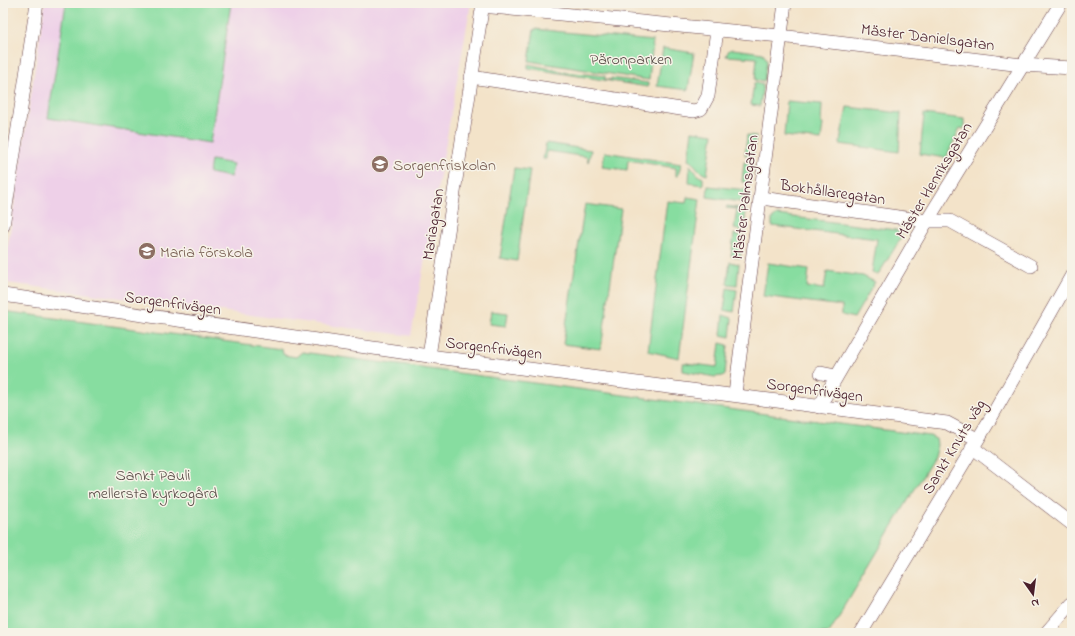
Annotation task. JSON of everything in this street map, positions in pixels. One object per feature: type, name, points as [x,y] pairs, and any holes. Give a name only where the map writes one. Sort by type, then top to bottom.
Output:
[{"type":"street","points":[[3,226],[37,3]]},
{"type":"street","name":"Mäster Palmsgatan","points":[[735,394],[785,3]]},
{"type":"street","name":"Mäster Henriksgatan","points":[[819,407],[927,221],[1061,3]]},
{"type":"street","name":"Mäster Danielsgatan","points":[[482,5],[780,36],[1022,65],[1072,68]]},
{"type":"street","name":"Mariagatan","points":[[429,356],[482,5]]},
{"type":"street","points":[[471,77],[694,111],[701,109],[708,96],[717,30]]},
{"type":"street","name":"Bokhållaregatan","points":[[761,198],[927,221],[950,220],[1031,266]]},
{"type":"street","name":"Sankt Knuts väg","points":[[861,633],[975,443],[1072,275]]},
{"type":"street","name":"Sorgenfrivägen","points":[[3,295],[429,356],[735,394],[819,407],[946,422],[975,443],[1072,524]]},
{"type":"street","points":[[821,373],[836,376]]},
{"type":"street","points":[[1046,633],[1072,603]]},
{"type":"shaded area","name":"Sorgenfriskolan","points":[[45,3],[471,3],[411,336],[7,283],[3,278]]},
{"type":"green space","points":[[66,3],[231,3],[210,143],[48,118]]},
{"type":"green space","name":"Päronparken","points":[[534,29],[653,41],[649,80],[529,61]]},
{"type":"green space","points":[[663,48],[694,53],[688,90],[657,86]]},
{"type":"green space","points":[[733,49],[763,53],[767,60],[764,81],[755,80],[757,58],[726,56],[729,50]]},
{"type":"green space","points":[[528,64],[565,72],[605,76],[605,79],[611,80],[611,78],[648,83],[648,87],[528,68]]},
{"type":"green space","points":[[754,83],[763,84],[760,106],[751,105]]},
{"type":"green space","points":[[787,101],[822,104],[821,124],[823,124],[821,140],[784,136]]},
{"type":"green space","points":[[847,107],[901,113],[899,152],[840,144]]},
{"type":"green space","points":[[924,114],[964,119],[964,129],[960,128],[946,158],[920,154]]},
{"type":"green space","points":[[692,131],[713,134],[707,175],[701,172],[691,161],[688,160]]},
{"type":"green space","points":[[747,135],[756,136],[753,156],[745,155]]},
{"type":"green space","points":[[546,143],[591,150],[588,163],[587,157],[547,151],[546,159],[543,159]]},
{"type":"green space","points":[[605,152],[681,164],[678,176],[676,176],[676,168],[628,160],[627,170],[602,167]]},
{"type":"green space","points":[[211,160],[233,164],[231,177],[209,173]]},
{"type":"green space","points":[[744,162],[753,164],[750,183],[742,182]]},
{"type":"green space","points":[[690,165],[699,176],[703,178],[703,185],[689,183]]},
{"type":"green space","points":[[514,168],[530,170],[517,261],[500,258]]},
{"type":"green space","points":[[708,186],[748,190],[747,203],[707,197]]},
{"type":"green space","points":[[687,197],[700,199],[679,358],[648,351],[667,201],[686,203]]},
{"type":"green space","points":[[585,204],[621,209],[601,349],[563,344]]},
{"type":"green space","points":[[727,206],[746,209],[744,231],[734,229],[737,209],[726,208]]},
{"type":"green space","points":[[777,215],[896,230],[901,233],[901,238],[878,275],[872,272],[877,239],[772,226],[772,219]]},
{"type":"green space","points":[[734,234],[743,236],[740,258],[731,256]]},
{"type":"green space","points":[[730,262],[739,264],[737,285],[727,284]]},
{"type":"green space","points":[[768,263],[809,269],[807,287],[824,289],[827,271],[863,276],[875,282],[854,318],[842,315],[842,306],[763,296]]},
{"type":"green space","points":[[727,288],[737,290],[734,312],[724,310]]},
{"type":"green space","name":"Sankt Pauli mellersta kyrkogård","points":[[3,311],[281,349],[284,355],[296,357],[302,352],[930,436],[936,439],[937,445],[934,457],[829,633],[3,633]]},
{"type":"green space","points":[[491,311],[508,313],[506,326],[489,324]]},
{"type":"green space","points":[[723,315],[732,318],[730,337],[721,335]]},
{"type":"green space","points":[[720,343],[728,345],[725,374],[723,376],[715,377],[683,371],[683,363],[717,367]]},
{"type":"place","name":"Sorgenfriskolan","points":[[380,164]]},
{"type":"place","name":"Maria förskola","points":[[147,251]]}]
